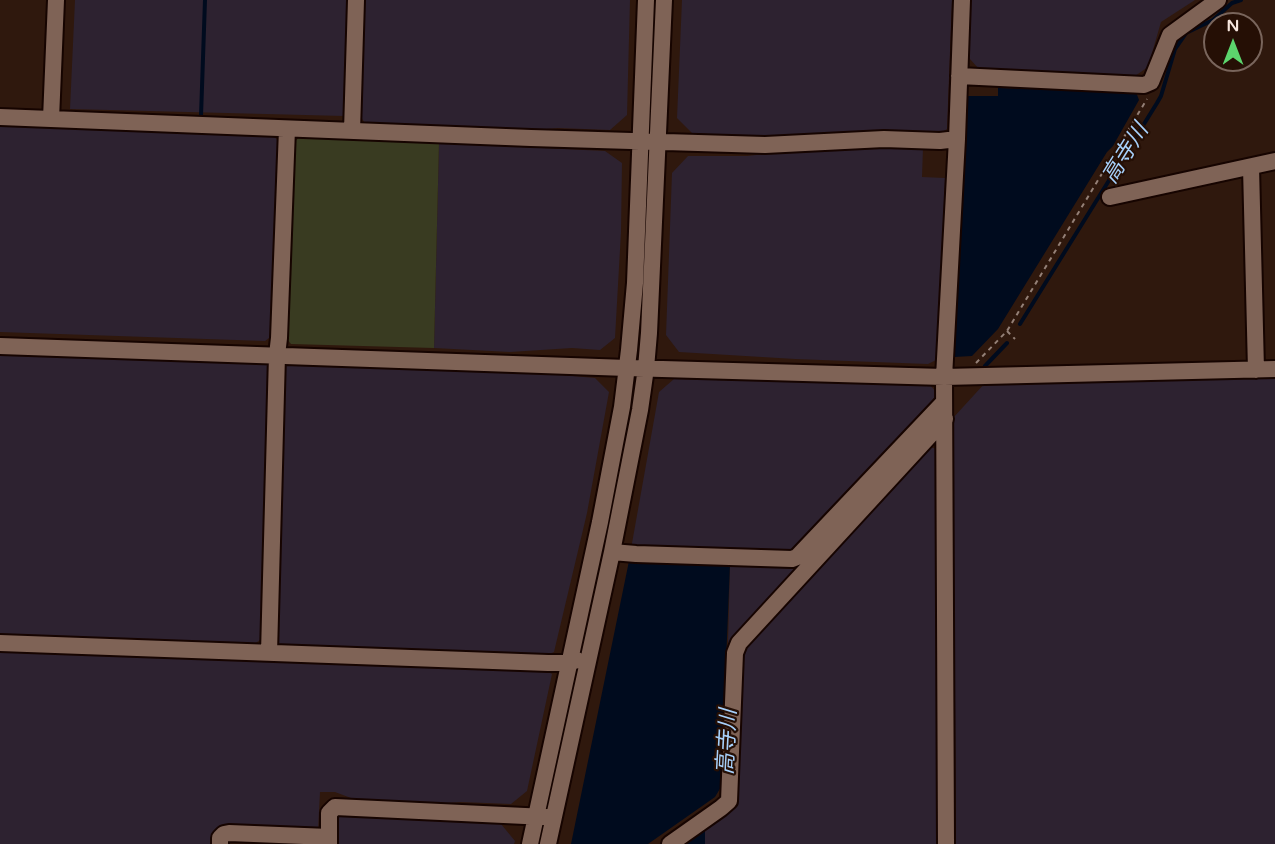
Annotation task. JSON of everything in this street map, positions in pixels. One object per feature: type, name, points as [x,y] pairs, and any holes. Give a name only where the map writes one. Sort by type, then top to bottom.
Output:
[{"type":"street","points":[[51,119],[56,0]]},
{"type":"street","points":[[352,131],[357,0]]},
{"type":"street","points":[[548,844],[612,552],[646,368],[649,333],[649,141],[646,0]]},
{"type":"street","points":[[530,844],[600,522],[622,407],[664,0]]},
{"type":"street","points":[[946,844],[944,402],[950,377],[962,0]]},
{"type":"street","points":[[959,76],[1144,85],[1151,82],[1170,35],[1218,0]]},
{"type":"street","points":[[0,117],[765,146],[884,139],[940,141],[957,139]]},
{"type":"street","points":[[269,653],[277,355],[287,129]]},
{"type":"street","points":[[1110,197],[1275,162]]},
{"type":"street","points":[[1251,167],[1256,370]]},
{"type":"street","points":[[0,346],[950,377],[1275,369]]},
{"type":"street","points":[[612,552],[792,559],[797,557],[944,402]]},
{"type":"street","points":[[670,844],[729,801],[735,653],[739,643],[945,419]]},
{"type":"street","points":[[0,643],[569,663],[581,658],[592,644]]},
{"type":"street","points":[[569,663],[581,683],[582,694]]},
{"type":"street","points":[[220,844],[220,838],[229,833],[329,840],[328,813],[335,807],[554,817]]},
{"type":"path","points":[[950,377],[977,362],[1007,330],[1144,105],[1151,82]]},
{"type":"path","points":[[1007,330],[1015,339]]},
{"type":"shaded area","points":[[75,0],[348,0],[344,116],[70,109]]},
{"type":"shaded area","points":[[365,0],[630,0],[627,115],[610,130],[493,129],[365,123],[360,116]]},
{"type":"shaded area","points":[[682,0],[952,0],[947,129],[940,134],[786,139],[692,133],[677,118]]},
{"type":"shaded area","points":[[971,0],[1195,0],[1161,22],[1148,67],[1135,76],[979,69],[969,58]]},
{"type":"shaded area","points":[[0,126],[273,136],[279,141],[272,336],[265,341],[0,332]]},
{"type":"shaded area","points":[[439,143],[605,151],[622,163],[615,338],[600,350],[572,348],[510,352],[434,348]]},
{"type":"shaded area","points":[[892,146],[923,148],[922,177],[945,178],[938,359],[928,364],[679,352],[666,335],[672,173],[688,156],[747,156]]},
{"type":"shaded area","points":[[0,352],[266,362],[270,367],[260,640],[253,645],[0,636]]},
{"type":"shaded area","points":[[289,361],[509,370],[595,378],[609,392],[587,513],[554,652],[543,657],[279,647],[273,639],[282,367]]},
{"type":"shaded area","points":[[1275,375],[1275,844],[956,844],[953,418],[985,383]]},
{"type":"shaded area","points":[[674,379],[930,385],[938,394],[920,413],[926,446],[937,449],[940,844],[705,844],[705,827],[735,804],[735,644],[728,643],[730,563],[629,560],[659,392]]},
{"type":"shaded area","points":[[0,650],[545,670],[552,674],[527,791],[511,804],[359,801],[335,792],[320,792],[318,831],[224,828],[214,844],[0,844]]},
{"type":"shaded area","points":[[341,816],[501,824],[515,841],[514,844],[336,844],[336,820]]},
{"type":"green space","points":[[300,137],[439,143],[434,348],[291,344],[286,338],[295,141]]},
{"type":"water","points":[[998,88],[1136,92],[1139,100],[1113,146],[1107,152],[998,329],[972,356],[954,357],[968,96],[998,96]]},
{"type":"water","points":[[629,561],[730,564],[721,787],[715,797],[648,844],[571,844]]},
{"type":"water","points":[[705,827],[705,844],[679,844]]},
{"type":"waterway","points":[[201,116],[205,0]]},
{"type":"waterway","name":"高寺川","points":[[1020,324],[1161,96],[1175,49],[1186,33],[1213,20],[1232,3],[1241,0]]},
{"type":"waterway","name":"高寺川","points":[[985,366],[1007,343]]}]
